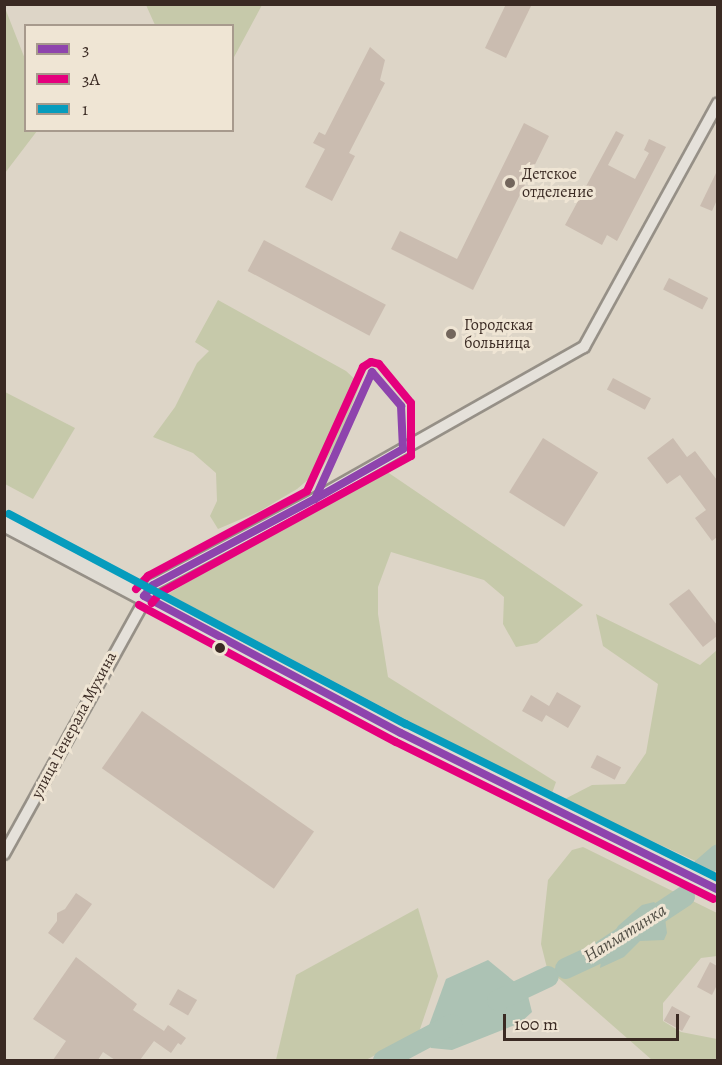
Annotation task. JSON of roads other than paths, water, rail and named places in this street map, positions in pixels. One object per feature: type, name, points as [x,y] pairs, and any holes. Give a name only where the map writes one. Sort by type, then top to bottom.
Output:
[{"type":"main road","points":[[4,523],[401,733],[713,888]]},
{"type":"street","points":[[144,596],[153,585],[315,499],[584,346],[717,103]]},
{"type":"street","name":"улица Генерала Мухина","points":[[4,854],[144,596]]},
{"type":"water","points":[[654,902],[664,911],[667,933],[664,940],[640,941],[624,957],[600,968],[602,955],[618,926],[642,905]]},
{"type":"water","points":[[488,960],[527,992],[532,1012],[520,1023],[452,1050],[431,1048],[425,1038],[446,979]]},
{"type":"waterway","name":"Наплатинка","points":[[701,869],[718,854]]},
{"type":"waterway","name":"Наплатинка","points":[[565,968],[599,952],[684,896]]},
{"type":"waterway","name":"Наплатинка","points":[[497,1000],[548,976]]},
{"type":"waterway","name":"Наплатинка","points":[[383,1060],[451,1024]]},
{"type":"place","name":"Детское отделение","points":[[510,183]]},
{"type":"place","name":"Городская больница","points":[[451,334]]}]
